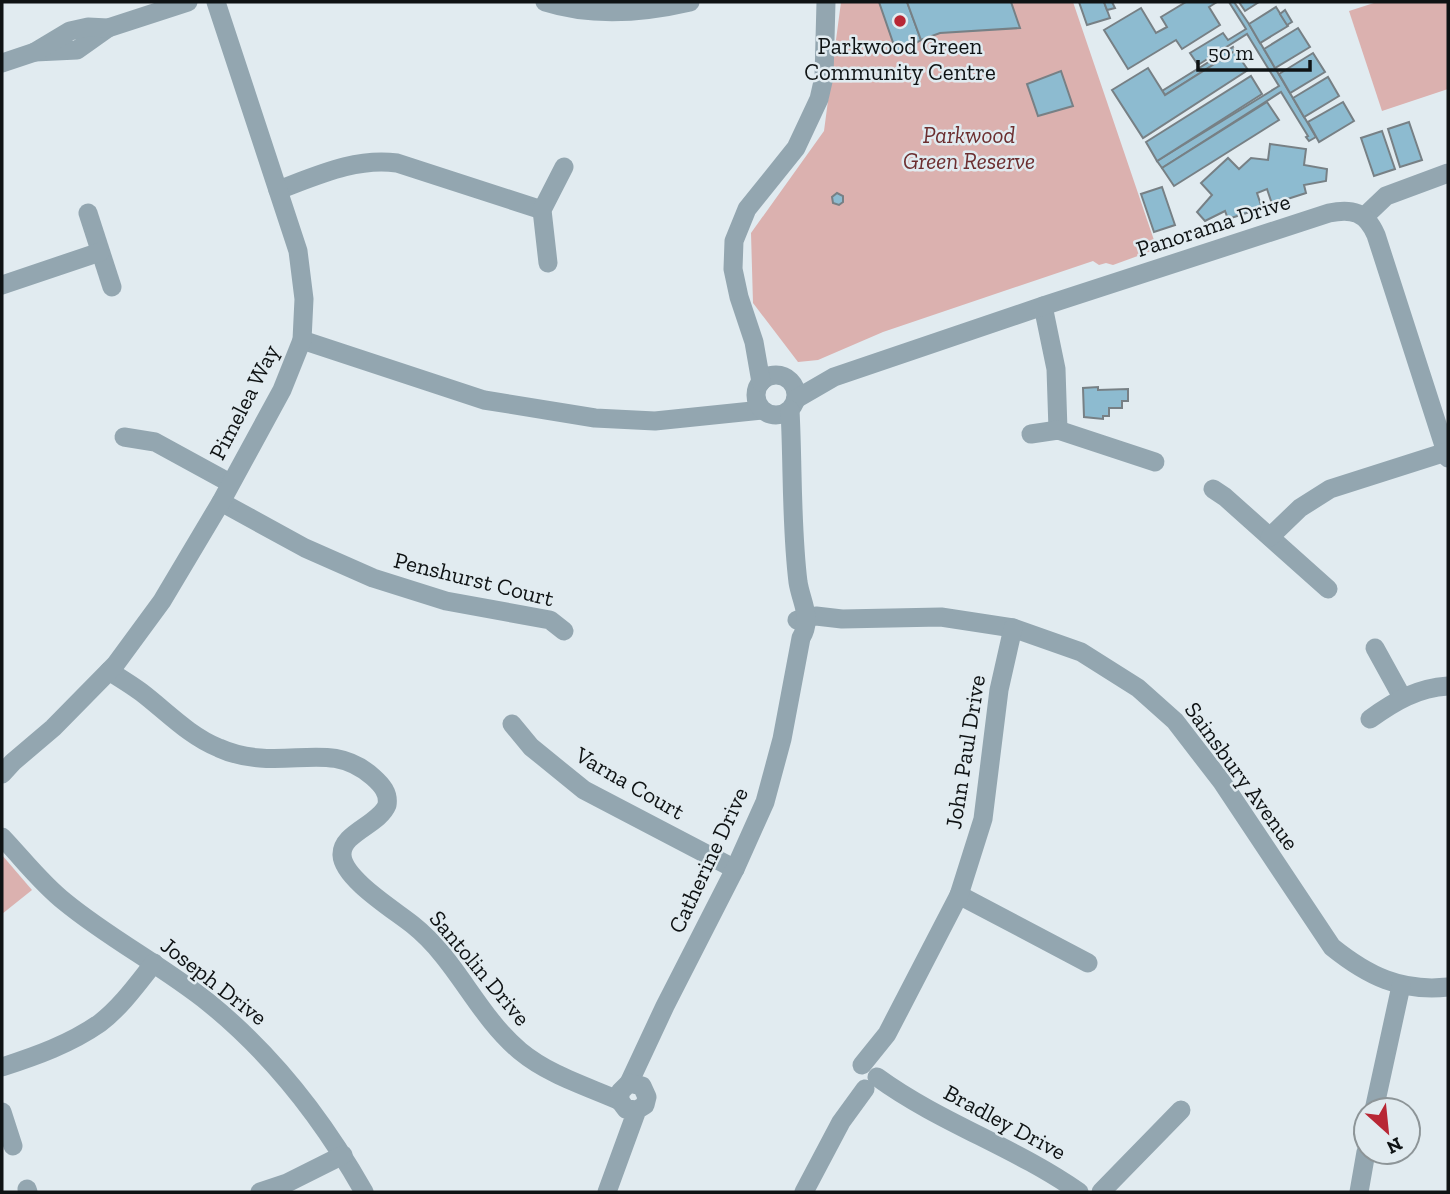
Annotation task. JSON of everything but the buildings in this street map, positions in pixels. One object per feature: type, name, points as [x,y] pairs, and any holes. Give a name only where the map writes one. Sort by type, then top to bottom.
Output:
[{"type":"street","points":[[2,63],[35,52],[70,31],[88,27],[108,28],[188,2]]},
{"type":"street","name":"Pimelea Way","points":[[5,767],[53,728],[112,668],[162,601],[282,390],[302,340],[304,299],[301,263],[216,2]]},
{"type":"street","points":[[555,3],[602,13],[690,2]]},
{"type":"street","points":[[815,2],[824,22]]},
{"type":"street","points":[[790,458],[762,400],[754,342],[733,269],[734,242],[747,209],[796,148],[819,99],[824,66],[825,2]]},
{"type":"street","points":[[278,190],[357,163],[379,160],[397,163],[542,210]]},
{"type":"street","points":[[548,263],[542,210],[564,167]]},
{"type":"street","points":[[1270,537],[1300,508],[1330,489],[1447,455],[1376,235],[1365,216],[1386,197],[1448,173]]},
{"type":"street","name":"Panorama Drive","points":[[789,392],[1329,213],[1352,210],[1365,216]]},
{"type":"street","points":[[88,213],[112,286]]},
{"type":"street","points":[[2,285],[100,253]]},
{"type":"street","points":[[1043,306],[1056,369],[1058,430]]},
{"type":"street","points":[[302,340],[484,400],[596,418],[655,421],[702,418],[762,400],[773,375],[789,392]]},
{"type":"street","points":[[754,342],[789,392],[794,551],[804,619]]},
{"type":"street","points":[[762,400],[779,415],[789,392]]},
{"type":"street","points":[[1031,434],[1058,430],[1155,462]]},
{"type":"street","points":[[124,436],[155,442],[229,483]]},
{"type":"street","points":[[1213,489],[1225,496],[1328,589]]},
{"type":"street","name":"Penshurst Court","points":[[220,502],[305,548],[373,578],[456,603],[550,620],[564,631]]},
{"type":"street","name":"Sainsbury Avenue","points":[[804,619],[941,617],[1013,628],[1081,652],[1138,688],[1175,721],[1222,782],[1332,947],[1358,967],[1401,986],[1432,989],[1448,987]]},
{"type":"street","name":"Catherine Drive","points":[[607,1192],[621,1156],[629,1096],[647,1048],[765,802],[782,739],[804,619]]},
{"type":"street","name":"John Paul Drive","points":[[804,1192],[867,1078],[959,895],[983,819],[999,690],[1013,628]]},
{"type":"street","points":[[1375,648],[1402,697]]},
{"type":"street","name":"Santolin Drive","points":[[112,668],[196,737],[217,748],[261,759],[316,755],[335,757],[355,765],[380,783],[388,799],[384,812],[349,838],[344,846],[343,859],[353,874],[373,896],[414,925],[431,941],[454,967],[495,1028],[522,1052],[552,1073],[582,1085],[629,1096]]},
{"type":"street","points":[[1370,719],[1402,697],[1448,686]]},
{"type":"street","name":"Varna Court","points":[[512,724],[531,747],[584,790],[735,869]]},
{"type":"street","name":"Joseph Drive","points":[[2,837],[28,867],[67,904],[210,1004],[259,1048],[304,1100],[343,1155],[364,1192]]},
{"type":"street","points":[[959,895],[1088,963]]},
{"type":"street","points":[[2,1067],[70,1041],[102,1021],[135,988],[154,963]]},
{"type":"street","points":[[1377,1096],[1401,986]]},
{"type":"street","name":"Bradley Drive","points":[[867,1078],[1046,1169],[1079,1192]]},
{"type":"street","points":[[1101,1192],[1181,1110]]},
{"type":"street","points":[[2,1112],[13,1146]]},
{"type":"street","points":[[260,1192],[287,1183],[343,1155]]},
{"type":"street","points":[[1359,1192],[1364,1166]]},
{"type":"green space","name":"Parkwood Green Reserve","points":[[841,2],[1073,2],[1157,249],[1113,265],[1099,265],[1093,261],[883,332],[818,360],[798,362],[753,303],[751,233],[824,131]]},
{"type":"green space","points":[[1377,2],[1448,2],[1448,89],[1382,111],[1349,11]]},
{"type":"green space","points":[[2,855],[32,890],[2,914]]},
{"type":"place","name":"Parkwood Green Community Centre","points":[[900,21]]}]
